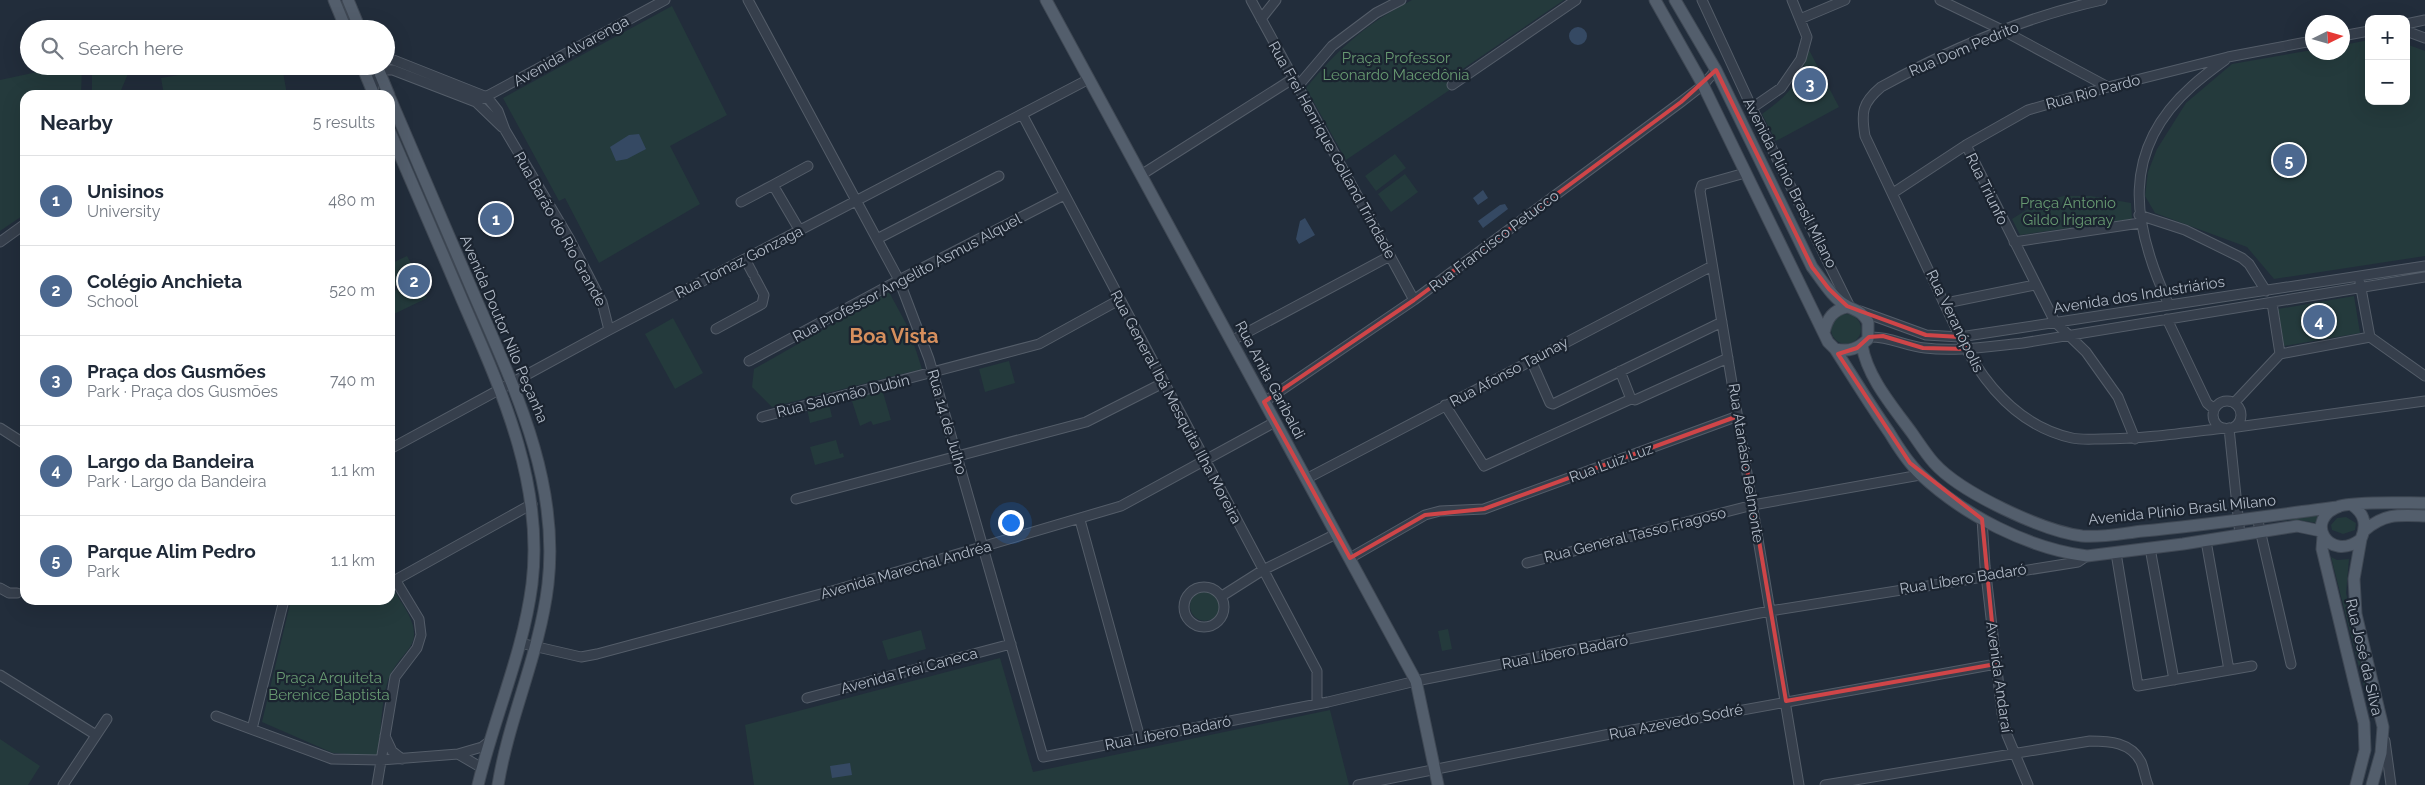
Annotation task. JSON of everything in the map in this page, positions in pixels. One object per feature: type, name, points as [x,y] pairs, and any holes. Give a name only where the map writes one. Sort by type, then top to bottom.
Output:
[{"type":"main road","points":[[334,0],[342,20]]},
{"type":"main road","points":[[348,0],[356,20]]},
{"type":"main road","name":"Rua Anita Garibaldi","points":[[1046,0],[1416,680],[1438,785]]},
{"type":"main road","name":"Avenida Plínio Brasil Milano","points":[[1655,0],[1703,85],[1828,342],[1835,349],[1900,450],[1920,475],[1982,519],[2057,550],[2087,556],[2117,557],[2152,554],[2207,545],[2240,535],[2297,526],[2322,534]]},
{"type":"main road","points":[[1663,0],[1663,13]]},
{"type":"main road","name":"Avenida Plínio Brasil Milano","points":[[1675,0],[1682,6],[1716,70],[1812,267],[1829,289],[1868,322],[1865,341],[1868,366],[1893,407],[1935,464],[1942,470],[1963,486],[2018,515],[2065,532],[2084,536],[2180,528],[2338,507]]},
{"type":"main road","points":[[366,75],[373,90]]},
{"type":"main road","name":"Avenida Doutor Nilo Peçanha","points":[[380,75],[386,90]]},
{"type":"main road","name":"Avenida Doutor Nilo Peçanha","points":[[395,110],[512,382],[532,436],[546,507],[548,582],[535,646],[502,760],[498,785]]},
{"type":"main road","name":"Avenida Doutor Nilo Peçanha","points":[[395,144],[500,389],[518,443],[532,504],[532,583],[520,643],[478,785]]},
{"type":"main road","points":[[1824,333],[1826,322],[1831,315],[1852,308]]},
{"type":"main road","name":"Avenida dos Industriários","points":[[1835,349],[1852,350],[1865,341]]},
{"type":"main road","points":[[2425,503],[2338,507],[2324,519],[2322,534],[2329,543],[2341,546],[2354,544],[2377,520],[2386,516],[2425,516]]},
{"type":"main road","points":[[2352,506],[2363,518],[2363,534]]},
{"type":"main road","name":"Rua José da Silva","points":[[2322,534],[2322,549],[2366,736],[2356,785]]},
{"type":"main road","name":"Rua José da Silva","points":[[2363,534],[2354,579],[2354,595],[2363,649],[2383,727],[2381,753],[2372,785]]},
{"type":"main road","points":[[2084,536],[2087,556]]},
{"type":"street","name":"Avenida Alvarenga","points":[[476,102],[665,0]]},
{"type":"street","name":"Rua 14 de Julho","points":[[748,0],[899,280],[933,374],[1043,757]]},
{"type":"street","name":"Rua Frei Henrique Golland Trindade","points":[[1250,0],[1414,300]]},
{"type":"street","points":[[1261,18],[1276,0]]},
{"type":"street","points":[[1141,175],[1247,108],[1296,82],[1332,46],[1376,12],[1401,0]]},
{"type":"street","points":[[1452,85],[1576,0]]},
{"type":"street","points":[[1702,0],[1752,108],[1852,308]]},
{"type":"street","points":[[1752,108],[1781,88],[1801,59],[1807,37],[1792,0]]},
{"type":"street","points":[[1800,19],[1845,0]]},
{"type":"street","points":[[1940,0],[2002,30],[2108,87]]},
{"type":"street","name":"Rua Dom Pedrito","points":[[1865,136],[1862,120],[1864,107],[1869,97],[1880,87],[2002,30],[2102,0]]},
{"type":"street","points":[[2410,23],[2425,20]]},
{"type":"street","points":[[2350,35],[2365,32]]},
{"type":"street","points":[[2410,32],[2425,38]]},
{"type":"street","name":"Rua Rio Pardo","points":[[1893,193],[1966,145],[2028,110],[2108,87],[2228,57],[2305,42]]},
{"type":"street","points":[[2169,305],[2153,270],[2139,219],[2138,191],[2143,165],[2152,137],[2170,111],[2191,87],[2228,57]]},
{"type":"street","points":[[395,60],[487,97]]},
{"type":"street","name":"Rua Francisco Petucco","points":[[1264,402],[1414,300],[1703,85],[1716,70]]},
{"type":"street","points":[[395,71],[476,102]]},
{"type":"street","points":[[417,78],[431,74]]},
{"type":"street","points":[[374,90],[373,81],[376,75]]},
{"type":"street","name":"Rua Tomaz Gonzaga","points":[[395,446],[609,330],[1089,79]]},
{"type":"street","name":"Rua Barão do Rio Grande","points":[[487,97],[498,111],[505,130],[568,238],[598,294],[605,309],[609,330]]},
{"type":"street","name":"Rua Barão do Rio Grande","points":[[476,102],[505,130]]},
{"type":"street","name":"Rua General Ibá Mesquita Ilha Moreira","points":[[1022,114],[1204,461],[1317,671],[1317,704]]},
{"type":"street","name":"Rua Veranópolis","points":[[1865,136],[1946,303],[1966,349],[1998,396],[2039,426],[2074,438],[2135,439],[2425,400]]},
{"type":"street","name":"Rua Triunfo","points":[[1966,145],[2035,285],[2056,322],[2086,352],[2118,397],[2135,439]]},
{"type":"street","points":[[741,202],[808,166]]},
{"type":"street","name":"Rua Atanásio Belmonte","points":[[1745,173],[1700,188],[1799,785]]},
{"type":"street","points":[[877,239],[999,176]]},
{"type":"street","points":[[774,185],[800,230]]},
{"type":"street","name":"Rua Professor Angelito Asmus Alquel","points":[[749,361],[899,280],[1064,195]]},
{"type":"street","points":[[2014,242],[2139,219],[2185,230],[2242,258],[2249,264],[2266,291]]},
{"type":"street","points":[[0,242],[20,228]]},
{"type":"street","points":[[1232,341],[1390,256]]},
{"type":"street","points":[[716,329],[762,304],[764,295],[745,259]]},
{"type":"street","name":"Rua Afonso Taunay","points":[[1306,478],[1712,266]]},
{"type":"street","name":"Avenida dos Industriários","points":[[1852,308],[1926,335],[1960,337],[2425,266]]},
{"type":"street","points":[[2359,276],[2370,337],[2425,376]]},
{"type":"street","name":"Avenida dos Industriários","points":[[1865,341],[1883,336],[1923,348],[1966,349],[2069,335],[2425,277]]},
{"type":"street","points":[[1946,303],[2035,285]]},
{"type":"street","points":[[2209,299],[2211,312]]},
{"type":"street","name":"Rua Salomão Dubin","points":[[762,417],[933,374],[1039,344],[1119,300]]},
{"type":"street","points":[[2272,303],[2280,354]]},
{"type":"street","points":[[2167,319],[2208,403],[2214,409],[2216,423],[2228,428],[2238,423],[2240,412],[2234,403],[2223,401],[2214,409]]},
{"type":"street","points":[[1531,360],[1552,404],[1722,322]]},
{"type":"street","points":[[2234,403],[2280,354],[2370,337]]},
{"type":"street","points":[[1445,405],[1484,466],[1631,398],[1635,400],[1728,358]]},
{"type":"street","points":[[1620,370],[1631,398]]},
{"type":"street","points":[[796,499],[1086,422],[1163,383]]},
{"type":"street","name":"Rua Luiz Luz","points":[[1350,558],[1426,515],[1440,512],[1484,509],[1738,416]]},
{"type":"street","name":"Avenida Marechal Andréa","points":[[520,643],[581,657],[597,654],[1080,520],[1121,506],[1275,422]]},
{"type":"street","points":[[0,428],[20,441]]},
{"type":"street","points":[[2228,428],[2240,535]]},
{"type":"street","name":"Rua General Tasso Fragoso","points":[[1527,563],[1753,505],[1920,475]]},
{"type":"street","points":[[395,581],[532,504]]},
{"type":"street","points":[[2257,517],[2291,664]]},
{"type":"street","name":"Avenida Andaraí","points":[[1982,519],[1996,664],[2004,720],[2013,754],[2028,785]]},
{"type":"street","points":[[1080,520],[1140,738]]},
{"type":"street","points":[[1222,596],[1263,570],[1336,534]]},
{"type":"street","points":[[2207,545],[2229,670]]},
{"type":"street","points":[[2152,554],[2174,680]]},
{"type":"street","name":"Rua Líbero Badaró","points":[[1043,757],[1317,704],[1416,680],[1770,611],[1988,572],[2078,562],[2087,556]]},
{"type":"street","points":[[2117,557],[2137,685],[2140,687],[2252,666]]},
{"type":"street","points":[[377,785],[395,677],[417,648],[421,634],[419,619],[395,585]]},
{"type":"street","points":[[1200,587],[1212,588],[1222,596],[1223,615],[1214,624],[1209,626],[1196,625],[1187,617],[1184,605],[1189,593],[1194,589],[1200,587]]},
{"type":"street","points":[[0,588],[9,593],[17,593]]},
{"type":"street","points":[[252,729],[283,605]]},
{"type":"street","name":"Avenida Frei Caneca","points":[[807,698],[1011,644]]},
{"type":"street","name":"Rua Azevedo Sodré","points":[[1358,785],[1786,701],[1996,664]]},
{"type":"street","points":[[0,675],[96,735]]},
{"type":"street","points":[[216,716],[332,759],[382,760],[458,754],[482,747],[491,740]]},
{"type":"street","points":[[63,785],[107,719]]},
{"type":"street","name":"Rua José da Silva","points":[[2383,727],[2391,785]]},
{"type":"street","points":[[385,736],[392,750],[402,758]]},
{"type":"street","points":[[1825,785],[2090,740],[2111,741],[2121,744],[2141,762],[2148,785]]},
{"type":"street","points":[[458,754],[482,768]]},
{"type":"highlighted area","points":[[1716,70],[1812,267],[1829,289],[1847,306],[1860,311],[1926,335],[1960,337],[1966,349],[1923,348],[1883,336],[1869,337],[1857,348],[1838,354],[1910,463],[1982,519],[1996,664],[1786,701],[1738,416],[1484,509],[1425,515],[1350,558],[1264,402],[1414,300],[1681,102]]},
{"type":"green space","name":"Praça Professor Leonardo Macedônia","points":[[1412,0],[1564,0],[1448,79],[1454,87],[1346,160],[1306,88],[1330,60],[1354,38],[1381,18]]},
{"type":"green space","points":[[672,6],[727,115],[670,146],[700,204],[599,263],[565,198],[559,201],[503,98]]},
{"type":"green space","points":[[2365,41],[2365,105],[2410,105],[2410,45],[2425,51],[2425,256],[2274,279],[2247,247],[2155,213],[2145,196],[2148,172],[2157,149],[2186,103],[2232,64],[2305,51],[2305,60],[2350,60],[2350,44]]},
{"type":"green space","points":[[1809,50],[1839,107],[1776,141],[1762,114],[1787,94],[1801,71]]},
{"type":"green space","points":[[23,75],[82,75],[81,90],[20,90],[20,217],[0,231],[0,80]]},
{"type":"green space","points":[[92,75],[127,75],[121,90],[92,90]]},
{"type":"green space","points":[[179,75],[284,75],[286,90],[163,90],[161,78]]},
{"type":"green space","points":[[1395,154],[1406,168],[1376,191],[1365,176]]},
{"type":"green space","points":[[1405,174],[1418,192],[1391,212],[1378,194]]},
{"type":"green space","name":"Praça Antonio Gildo Irigaray","points":[[2064,196],[2091,196],[2131,203],[2132,219],[2020,235],[2012,219],[2039,202]]},
{"type":"green space","points":[[407,256],[417,275],[395,286],[395,262]]},
{"type":"green space","points":[[418,279],[427,298],[395,314],[395,290]]},
{"type":"green space","points":[[889,292],[909,329],[922,369],[772,407],[752,387],[754,369]]},
{"type":"green space","points":[[2354,296],[2360,333],[2284,346],[2278,309]]},
{"type":"green space","points":[[1846,314],[1856,319],[1861,329],[1856,339],[1846,344],[1836,339],[1831,329],[1836,319]]},
{"type":"green space","points":[[673,318],[703,373],[675,389],[645,334]]},
{"type":"green space","points":[[1009,361],[1015,383],[985,392],[979,369]]},
{"type":"green space","points":[[882,389],[891,420],[873,425],[871,421],[860,426],[851,398]]},
{"type":"green space","points":[[829,404],[832,417],[810,423],[807,408]]},
{"type":"green space","points":[[836,440],[840,454],[843,453],[844,457],[815,465],[810,447]]},
{"type":"green space","points":[[2325,512],[2317,523],[2298,520],[2264,521]]},
{"type":"green space","points":[[2346,517],[2356,523],[2355,530],[2343,534],[2332,530],[2331,525],[2337,518]]},
{"type":"green space","points":[[2331,557],[2337,560],[2349,559],[2346,593],[2373,722]]},
{"type":"green space","points":[[1205,591],[1216,595],[1220,606],[1216,617],[1205,621],[1194,617],[1190,606],[1194,595]]},
{"type":"green space","name":"Praça Arquiteta Berenice Baptista","points":[[395,592],[411,620],[414,636],[412,643],[388,680],[378,756],[333,753],[262,722],[290,605],[395,605]]},
{"type":"green space","points":[[1448,629],[1452,649],[1442,651],[1438,631]]},
{"type":"green space","points":[[921,630],[926,649],[888,660],[882,641]]},
{"type":"green space","points":[[1000,658],[1033,772],[1330,710],[1349,785],[754,785],[745,725]]},
{"type":"green space","points":[[0,739],[40,766],[28,785],[0,785]]},
{"type":"water","points":[[1578,27],[1584,30],[1587,36],[1584,42],[1578,45],[1572,42],[1569,36],[1572,30]]},
{"type":"water","points":[[639,134],[646,149],[627,159],[616,161],[610,147],[629,135]]},
{"type":"water","points":[[1483,190],[1488,198],[1478,205],[1473,198]]},
{"type":"water","points":[[1505,204],[1508,209],[1483,228],[1478,221],[1500,205]]},
{"type":"water","points":[[1305,218],[1315,235],[1299,244],[1296,239],[1300,221]]},
{"type":"water","points":[[850,763],[852,775],[832,778],[830,766]]},
{"type":"place","name":"Praça dos Gusmões","points":[[1810,84]]},
{"type":"place","name":"Parque Alim Pedro","points":[[2289,160]]},
{"type":"place","name":"Unisinos","points":[[496,219]]},
{"type":"place","name":"Colégio Anchieta","points":[[414,281]]},
{"type":"place","name":"Largo da Bandeira","points":[[2319,321]]},
{"type":"district","name":"Boa Vista","points":[[894,336]]}]
